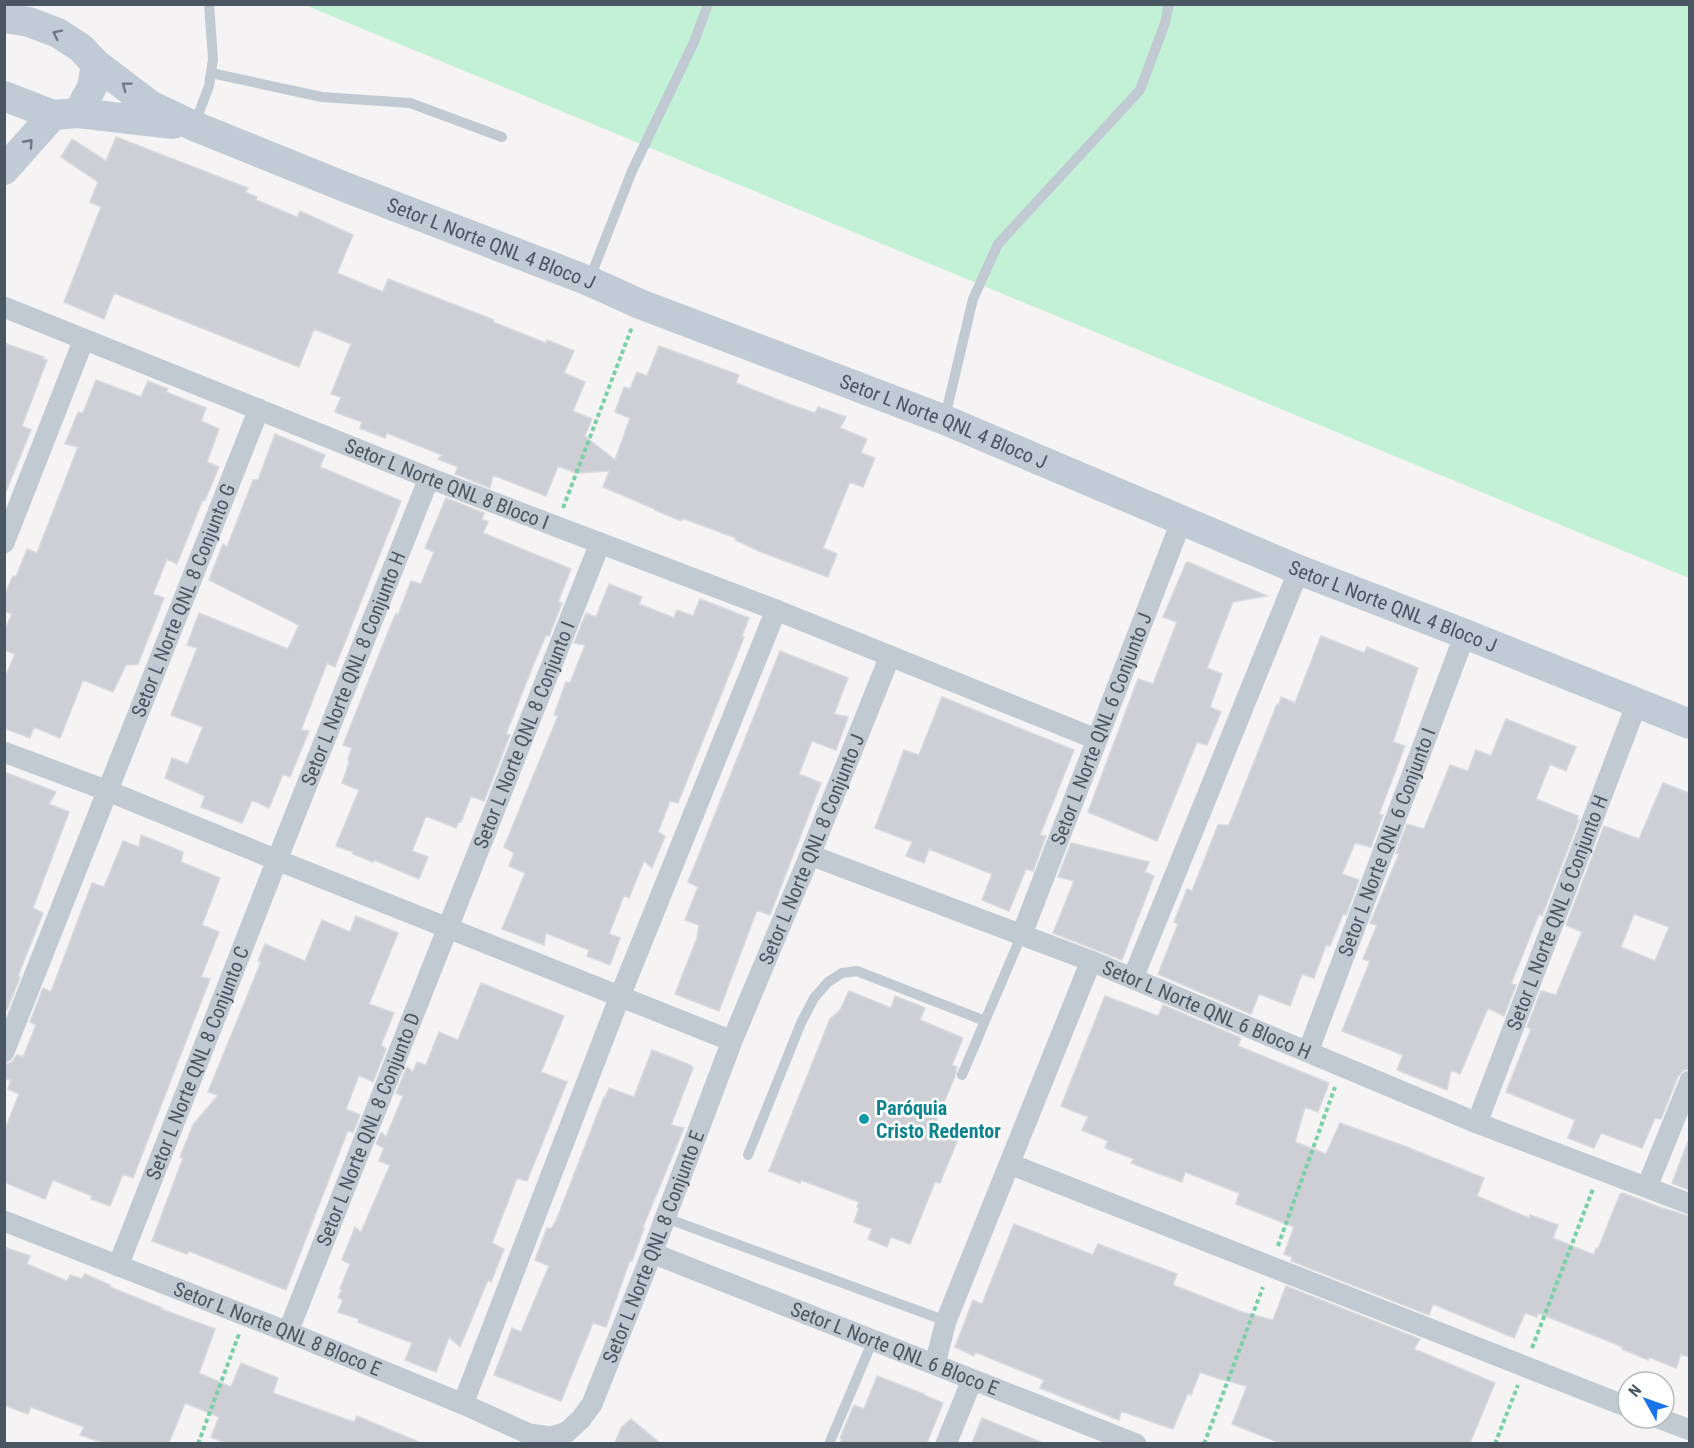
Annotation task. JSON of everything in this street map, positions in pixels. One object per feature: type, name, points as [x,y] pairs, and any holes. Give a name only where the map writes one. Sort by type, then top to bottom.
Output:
[{"type":"street","points":[[6,21],[29,22],[58,33],[81,48],[96,64],[150,105],[194,126]]},
{"type":"street","points":[[4,170],[92,87],[96,64]]},
{"type":"street","points":[[4,96],[65,114],[194,126]]},
{"type":"street","name":"Setor L Norte QNL 4 Bloco J","points":[[194,126],[589,281],[640,304],[945,420],[1181,522],[1689,724]]},
{"type":"street","name":"Setor L Norte QNL 8 Bloco I","points":[[4,307],[429,478],[776,610],[1096,739]]},
{"type":"street","points":[[4,543],[84,339]]},
{"type":"street","name":"Setor L Norte QNL 8 Conjunto G","points":[[4,1052],[259,409]]},
{"type":"street","name":"Setor L Norte QNL 8 Conjunto H","points":[[277,860],[429,478]]},
{"type":"street","name":"Setor L Norte QNL 6 Conjunto J","points":[[1022,934],[1181,522]]},
{"type":"street","name":"Setor L Norte QNL 8 Conjunto I","points":[[448,928],[600,543]]},
{"type":"street","points":[[1133,978],[1299,570]]},
{"type":"street","points":[[463,1404],[620,996],[776,610]]},
{"type":"street","name":"Setor L Norte QNL 6 Conjunto I","points":[[1308,1052],[1466,634]]},
{"type":"street","name":"Setor L Norte QNL 8 Conjunto J","points":[[732,1041],[890,656]]},
{"type":"street","name":"Setor L Norte QNL 6 Conjunto H","points":[[1477,1123],[1637,703]]},
{"type":"street","points":[[4,752],[108,791],[732,1041]]},
{"type":"street","name":"Setor L Norte QNL 6 Bloco H","points":[[810,855],[1091,961],[1477,1123],[1689,1204]]},
{"type":"street","name":"Setor L Norte QNL 8 Conjunto C","points":[[118,1266],[277,860]]},
{"type":"street","name":"Setor L Norte QNL 8 Conjunto D","points":[[288,1332],[448,928]]},
{"type":"street","points":[[934,1364],[946,1321],[1091,961]]},
{"type":"street","name":"Setor L Norte QNL 8 Conjunto E","points":[[551,1437],[567,1432],[592,1404],[666,1218],[732,1041]]},
{"type":"street","points":[[1647,1187],[1689,1081]]},
{"type":"street","points":[[1010,1164],[1616,1402]]},
{"type":"street","name":"Setor L Norte QNL 8 Bloco E","points":[[4,1221],[288,1332],[463,1404],[527,1439],[551,1437]]},
{"type":"street","name":"Setor L Norte QNL 6 Bloco E","points":[[652,1253],[1136,1443]]},
{"type":"street","points":[[946,1443],[972,1380]]},
{"type":"lane","points":[[194,126],[209,86],[213,59],[209,4]]},
{"type":"lane","points":[[589,281],[632,171],[694,42],[708,4]]},
{"type":"lane","points":[[945,420],[973,299],[999,244],[1140,90],[1165,22],[1169,4]]},
{"type":"lane","points":[[211,73],[322,97],[410,103],[502,137]]},
{"type":"lane","points":[[962,1075],[1022,934]]},
{"type":"lane","points":[[748,1155],[801,1023],[814,998],[828,982],[842,973],[857,971],[985,1021]]},
{"type":"lane","points":[[666,1218],[946,1321]]},
{"type":"lane","points":[[829,1443],[873,1340]]},
{"type":"path","points":[[556,525],[640,304]]},
{"type":"path","points":[[1204,1443],[1271,1266],[1342,1067]]},
{"type":"path","points":[[1495,1443],[1600,1170]]},
{"type":"path","points":[[198,1443],[246,1316]]},
{"type":"green space","points":[[305,5],[1689,5],[1689,578]]},
{"type":"building","points":[[116,137],[248,188],[245,192],[257,197],[256,200],[297,217],[300,211],[353,235],[337,273],[383,292],[388,279],[546,343],[547,340],[574,351],[564,373],[585,382],[573,411],[592,419],[585,436],[615,460],[630,418],[615,412],[624,387],[630,389],[637,372],[647,376],[659,346],[739,375],[736,383],[789,404],[815,413],[818,407],[846,417],[840,428],[867,439],[861,453],[875,458],[863,487],[850,482],[823,548],[837,554],[828,577],[761,552],[735,540],[736,538],[682,518],[681,521],[603,487],[609,471],[576,473],[558,466],[546,496],[493,475],[490,488],[455,474],[458,467],[438,459],[442,455],[387,433],[385,438],[360,428],[362,422],[335,412],[341,397],[331,394],[351,344],[314,329],[299,367],[114,293],[104,319],[64,302],[101,207],[90,202],[98,182],[61,157],[72,139],[106,161]]},
{"type":"building","points":[[4,343],[47,360],[22,426],[31,430],[5,494]]},
{"type":"building","points":[[96,380],[141,397],[148,381],[168,389],[166,392],[206,408],[201,421],[219,429],[207,462],[219,467],[205,500],[203,499],[177,564],[167,559],[153,594],[164,598],[138,664],[126,665],[113,692],[83,680],[60,738],[34,727],[30,738],[4,728],[4,680],[15,654],[4,650],[4,632],[12,614],[4,611],[4,597],[13,576],[16,577],[27,549],[37,553],[78,447],[65,444],[78,412],[83,413]]},
{"type":"building","points":[[275,434],[325,455],[320,467],[401,501],[335,667],[327,663],[301,730],[309,731],[290,777],[283,774],[269,808],[252,800],[242,823],[201,807],[205,796],[165,778],[172,758],[188,764],[203,727],[171,715],[197,648],[187,645],[199,613],[288,649],[299,625],[209,580],[223,544],[227,547],[253,480],[258,480]]},
{"type":"building","points":[[446,498],[484,513],[482,519],[488,522],[483,533],[571,569],[558,602],[562,603],[549,636],[546,635],[506,734],[510,735],[484,801],[471,796],[461,822],[459,821],[456,828],[426,816],[412,851],[428,857],[419,879],[336,846],[359,790],[342,783],[352,748],[343,745],[411,581],[421,584],[434,552],[425,548]]},
{"type":"building","points":[[1188,562],[1267,596],[1233,602],[1207,668],[1222,674],[1210,707],[1221,712],[1207,745],[1197,742],[1157,841],[1088,812],[1138,679],[1153,684],[1177,622],[1163,617]]},
{"type":"building","points":[[609,584],[642,597],[639,604],[674,618],[677,610],[693,616],[700,599],[749,618],[742,636],[744,637],[678,803],[670,801],[658,832],[665,836],[652,868],[644,861],[629,898],[624,895],[609,934],[620,938],[610,965],[587,956],[589,950],[546,933],[544,945],[502,929],[525,873],[509,866],[514,853],[504,847],[558,716],[554,715],[566,682],[570,683],[585,645],[574,643],[586,613],[596,617]]},
{"type":"building","points":[[1321,636],[1364,653],[1367,647],[1418,668],[1393,742],[1405,746],[1379,814],[1383,815],[1371,847],[1355,843],[1342,874],[1359,880],[1346,915],[1343,914],[1330,946],[1326,945],[1314,978],[1302,974],[1290,1006],[1259,994],[1251,1014],[1158,974],[1178,924],[1174,922],[1187,889],[1192,891],[1218,825],[1229,825],[1281,697],[1295,703]]},
{"type":"building","points":[[780,651],[848,678],[834,714],[848,717],[836,750],[812,741],[799,774],[821,783],[770,915],[757,910],[719,1011],[675,994],[697,938],[699,925],[685,920],[698,887],[688,882]]},
{"type":"building","points":[[942,697],[1074,750],[1040,835],[1046,836],[1033,871],[1026,869],[1009,911],[982,900],[992,874],[929,849],[924,863],[906,856],[912,842],[875,828],[904,750],[919,755]]},
{"type":"building","points":[[1506,719],[1576,747],[1566,771],[1550,764],[1536,799],[1578,816],[1577,820],[1579,820],[1542,916],[1539,914],[1511,984],[1516,985],[1504,1016],[1488,1008],[1460,1074],[1451,1070],[1447,1090],[1397,1070],[1403,1055],[1342,1031],[1370,961],[1363,959],[1377,925],[1370,923],[1399,854],[1396,853],[1407,824],[1424,829],[1450,765],[1468,771],[1476,750],[1491,756]]},
{"type":"building","points":[[4,772],[56,792],[49,804],[69,812],[33,908],[43,913],[7,1010],[4,1009]]},
{"type":"building","points":[[1663,783],[1689,793],[1689,1068],[1678,1076],[1661,1119],[1655,1118],[1642,1148],[1601,1133],[1594,1148],[1568,1138],[1575,1120],[1506,1092],[1531,1029],[1527,1027],[1541,991],[1556,995],[1582,932],[1566,925],[1604,826],[1639,839]],"holes":[[[1634,914],[1669,927],[1655,961],[1621,947]]]},
{"type":"building","points":[[141,835],[183,852],[181,862],[220,878],[202,925],[219,932],[201,977],[210,979],[133,1178],[123,1174],[110,1206],[53,1180],[45,1199],[4,1182],[4,1132],[19,1094],[8,1089],[11,1080],[4,1079],[4,1065],[12,1062],[17,1055],[23,1057],[36,1025],[30,1022],[43,988],[51,992],[92,883],[104,887],[123,841],[139,847]]},
{"type":"building","points":[[1071,843],[1149,862],[1145,872],[1154,876],[1122,960],[1053,933],[1074,881],[1058,877]]},
{"type":"building","points":[[356,916],[398,933],[369,1004],[394,1013],[381,1045],[386,1049],[373,1082],[359,1075],[346,1109],[360,1115],[353,1133],[348,1130],[286,1290],[189,1251],[187,1254],[152,1241],[193,1125],[218,1095],[208,1092],[261,962],[258,961],[265,944],[305,961],[322,920],[350,932]]},
{"type":"building","points":[[481,983],[564,1016],[541,1072],[567,1082],[527,1181],[517,1178],[492,1243],[504,1249],[491,1282],[488,1280],[460,1347],[449,1337],[436,1372],[405,1360],[412,1343],[338,1312],[343,1300],[338,1297],[342,1290],[340,1289],[350,1264],[342,1260],[355,1227],[361,1232],[390,1165],[379,1161],[384,1148],[376,1144],[381,1132],[386,1137],[403,1096],[396,1093],[407,1067],[413,1072],[417,1062],[426,1065],[439,1032],[458,1040]]},
{"type":"building","name":"Paróquia Cristo Redentor","points":[[849,991],[891,1008],[895,996],[925,1008],[920,1020],[963,1038],[952,1065],[957,1067],[955,1076],[933,1129],[958,1139],[940,1183],[935,1182],[910,1244],[891,1237],[887,1247],[868,1239],[872,1229],[854,1222],[859,1202],[801,1180],[800,1183],[769,1171],[830,1019],[840,1010]]},
{"type":"building","points":[[1105,996],[1158,1016],[1163,1005],[1241,1038],[1238,1046],[1329,1083],[1318,1112],[1305,1107],[1295,1142],[1326,1154],[1340,1123],[1404,1146],[1484,1178],[1477,1196],[1529,1218],[1530,1215],[1558,1225],[1553,1238],[1594,1255],[1620,1194],[1623,1193],[1689,1216],[1689,1357],[1681,1354],[1676,1368],[1649,1357],[1648,1360],[1622,1349],[1623,1347],[1538,1313],[1537,1317],[1525,1313],[1514,1338],[1433,1304],[1429,1315],[1291,1261],[1292,1257],[1284,1254],[1294,1227],[1236,1204],[1239,1193],[1185,1172],[1182,1182],[1131,1163],[1134,1159],[1105,1148],[1108,1141],[1082,1130],[1088,1117],[1061,1106]]},
{"type":"building","points":[[652,1050],[693,1068],[671,1125],[684,1128],[643,1227],[632,1261],[630,1260],[606,1327],[593,1323],[561,1401],[494,1375],[512,1328],[521,1332],[549,1266],[535,1260],[547,1228],[551,1229],[556,1221],[604,1097],[609,1088],[634,1097]]},
{"type":"building","points":[[1689,1141],[1689,1190],[1672,1183]]},
{"type":"building","points":[[1014,1224],[1093,1255],[1098,1244],[1177,1274],[1173,1285],[1242,1312],[1273,1320],[1286,1286],[1420,1339],[1414,1349],[1495,1383],[1470,1443],[1280,1443],[1232,1424],[1247,1386],[1200,1372],[1191,1395],[1188,1393],[1173,1429],[1121,1411],[1119,1420],[1040,1388],[1044,1380],[975,1352],[974,1356],[955,1347],[973,1300],[982,1304]]},
{"type":"building","points":[[4,1247],[30,1256],[27,1264],[67,1281],[70,1275],[82,1279],[85,1274],[161,1309],[215,1329],[199,1373],[231,1387],[241,1363],[278,1378],[273,1393],[354,1422],[357,1416],[421,1443],[225,1443],[211,1437],[219,1417],[185,1403],[169,1443],[104,1443],[80,1435],[84,1427],[31,1407],[28,1414],[4,1405]]},
{"type":"building","points":[[877,1376],[943,1403],[927,1443],[840,1443],[854,1405],[864,1409]]},
{"type":"building","points":[[982,1418],[1043,1443],[972,1443]]},
{"type":"building","points":[[631,1419],[660,1443],[615,1443],[621,1428]]},
{"type":"place","name":"Paróquia Cristo Redentor","points":[[864,1119]]}]
